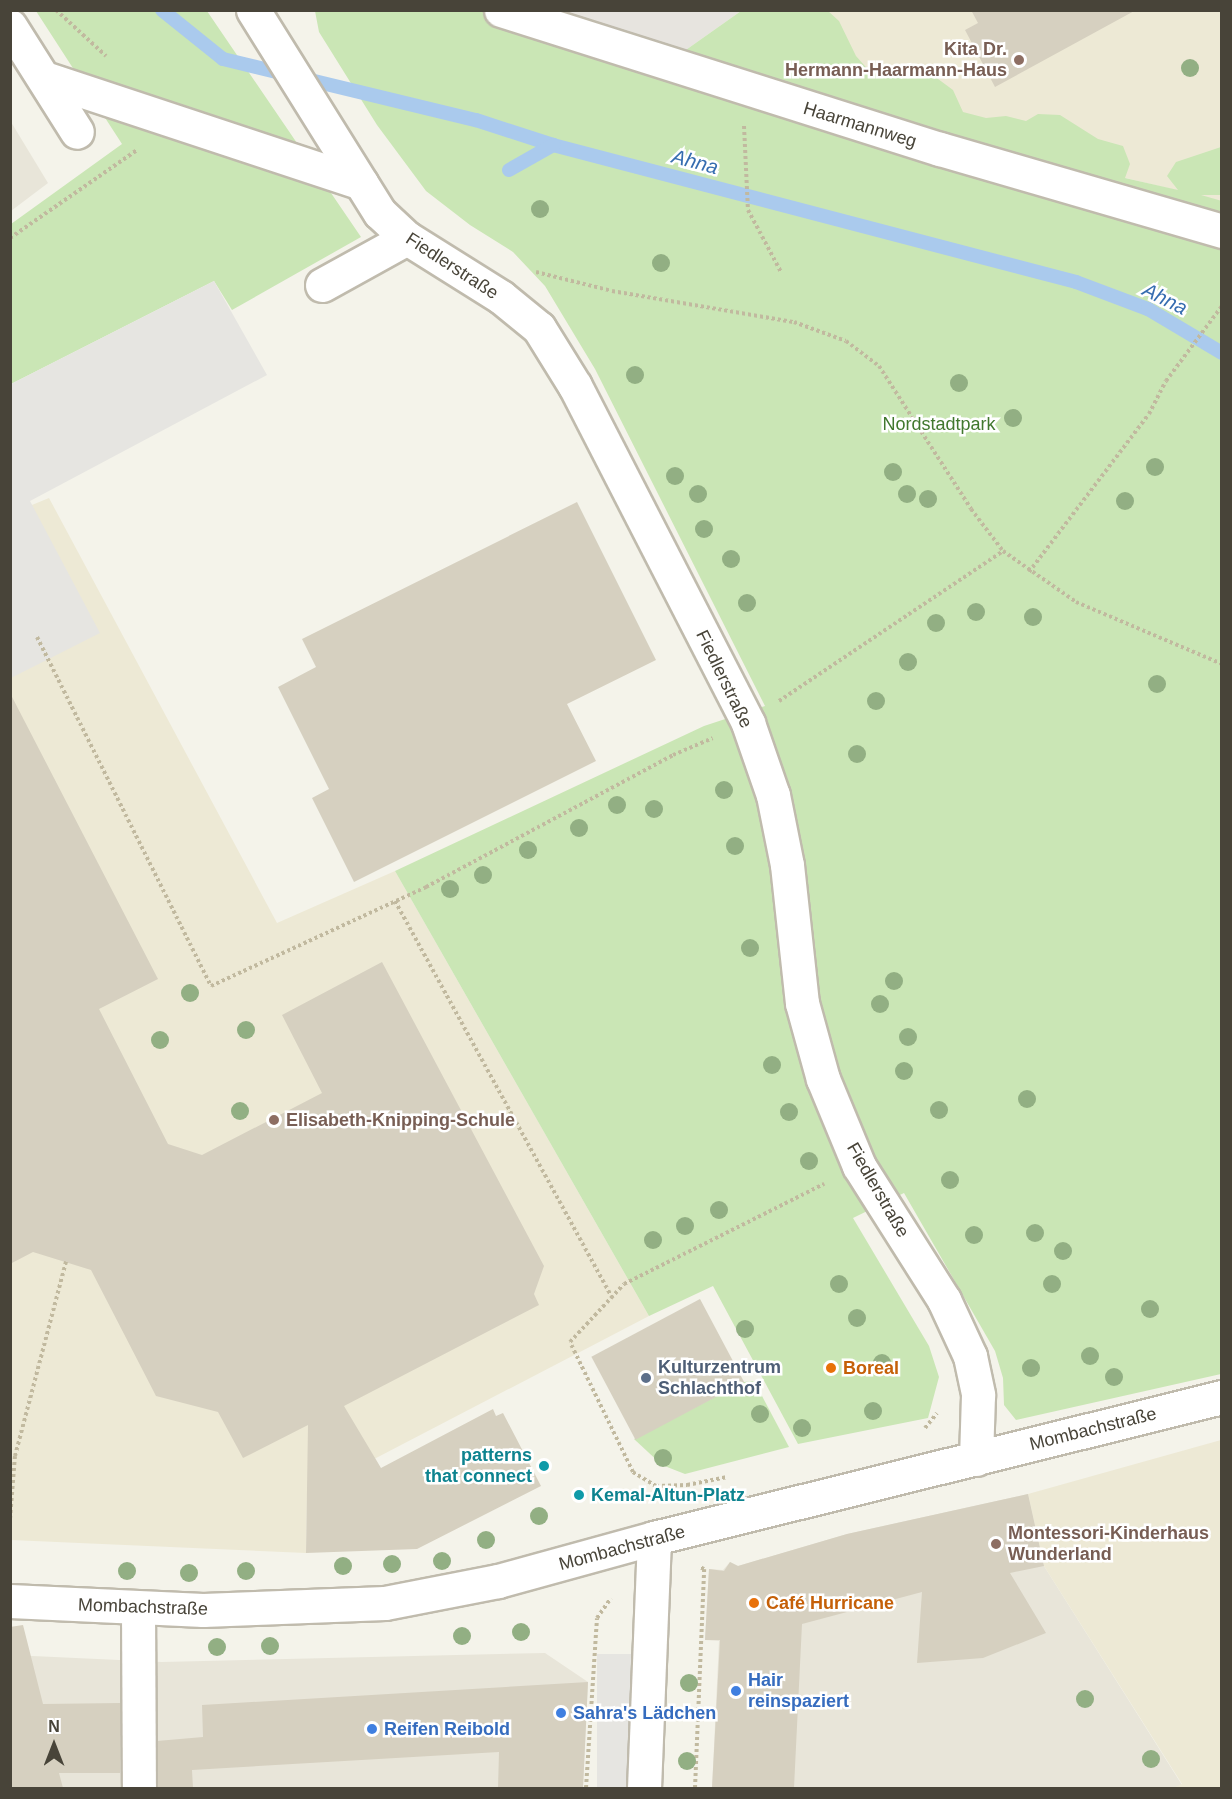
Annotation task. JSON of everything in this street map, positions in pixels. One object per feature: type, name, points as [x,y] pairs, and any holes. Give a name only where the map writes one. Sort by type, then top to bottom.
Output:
[{"type":"street","name":"Fiedlerstraße","points":[[253,10],[380,213],[407,238],[501,297],[539,328],[576,386],[748,723],[773,795],[785,854],[802,1003],[823,1079],[860,1166],[944,1300],[970,1356],[978,1395],[976,1459]]},
{"type":"street","name":"Haarmannweg","points":[[501,10],[744,90],[1221,231]]},
{"type":"street","points":[[10,26],[77,132]]},
{"type":"street","points":[[44,78],[362,183]]},
{"type":"street","points":[[322,285],[407,238]]},
{"type":"street","name":"Mombachstraße","points":[[10,1601],[138,1608],[385,1603],[498,1581],[654,1538],[1221,1397]]},
{"type":"street","points":[[644,1788],[654,1538]]},
{"type":"street","points":[[138,1608],[139,1788]]},
{"type":"path","points":[[744,90],[748,210],[782,272]]},
{"type":"path","points":[[10,238],[137,150],[147,147]]},
{"type":"path","points":[[612,291],[794,322],[846,342],[879,366],[970,509],[1003,551],[1029,572],[1076,602],[1221,664]]},
{"type":"path","points":[[1029,572],[1149,414],[1166,381],[1221,306]]},
{"type":"path","points":[[37,637],[211,986],[395,901],[673,755],[748,723],[1003,551]]},
{"type":"path","points":[[395,901],[612,1297]]},
{"type":"path","points":[[733,1476],[687,1485],[656,1486],[633,1472],[570,1342],[624,1284],[860,1166]]},
{"type":"path","points":[[10,1519],[15,1456],[66,1262]]},
{"type":"path","points":[[921,1430],[930,1425],[942,1404]]},
{"type":"path","points":[[656,1486],[654,1538],[704,1569],[695,1788]]},
{"type":"path","points":[[586,1788],[597,1618],[616,1591]]},
{"type":"shaded area","points":[[556,11],[741,11],[683,52]]},
{"type":"shaded area","name":"Kita Dr. Hermann-Haarmann-Haus","points":[[776,11],[1221,11],[1221,201],[944,134]]},
{"type":"shaded area","points":[[11,122],[48,183],[11,211]]},
{"type":"shaded area","points":[[214,281],[267,375],[30,501],[100,633],[11,678],[11,384]]},
{"type":"shaded area","name":"Elisabeth-Knipping-Schule","points":[[49,498],[277,923],[395,871],[649,1316],[307,1494],[306,1553],[11,1540],[10,514]]},
{"type":"shaded area","points":[[1221,1440],[1221,1788],[1173,1788],[1182,1784],[1044,1566],[1028,1494]]},
{"type":"shaded area","points":[[1028,1494],[1044,1566],[1182,1785],[1173,1788],[712,1788],[719,1641],[705,1640],[709,1569],[723,1570],[730,1562],[738,1566],[847,1534]]},
{"type":"shaded area","points":[[545,1653],[588,1682],[583,1788],[11,1788],[11,1655],[162,1662]]},
{"type":"shaded area","points":[[597,1654],[649,1654],[649,1788],[597,1788]]},
{"type":"green space","points":[[36,11],[207,11],[361,237],[232,310],[214,281],[11,384],[11,224],[122,144]]},
{"type":"green space","name":"Nordstadtpark","points":[[315,11],[556,11],[683,52],[741,11],[828,11],[839,21],[856,56],[872,74],[906,78],[934,76],[953,90],[963,112],[986,118],[1006,116],[1026,121],[1038,114],[1060,115],[1098,139],[1123,146],[1130,164],[1125,178],[1178,190],[1167,176],[1176,162],[1221,147],[1221,195],[1201,195],[1222,201],[1221,1374],[1016,1420],[1004,1405],[1003,1378],[995,1351],[904,1193],[853,1218],[929,1346],[939,1377],[928,1418],[798,1444],[713,1286],[649,1316],[395,871],[704,726],[765,706],[595,369],[545,286],[513,252],[470,225],[426,191],[377,125],[319,32]]},
{"type":"green space","points":[[754,1381],[789,1447],[685,1474],[662,1465],[634,1439],[744,1382]]},
{"type":"building","points":[[971,10],[1136,10],[995,87],[965,30],[978,23]]},
{"type":"building","points":[[577,502],[656,660],[567,704],[596,761],[354,882],[312,798],[329,789],[278,687],[316,667],[302,639]]},
{"type":"building","points":[[10,693],[158,979],[99,1009],[168,1144],[202,1155],[322,1093],[282,1015],[382,962],[544,1266],[534,1294],[539,1305],[344,1406],[381,1468],[493,1409],[496,1416],[503,1413],[541,1486],[417,1549],[306,1553],[308,1425],[243,1458],[218,1412],[156,1396],[91,1270],[33,1252],[10,1264]]},
{"type":"building","points":[[700,1299],[744,1382],[636,1440],[591,1357]]},
{"type":"building","points":[[1028,1494],[1044,1566],[1010,1573],[1046,1633],[983,1658],[917,1663],[922,1592],[802,1624],[794,1788],[712,1788],[720,1640],[705,1640],[709,1569],[724,1571],[730,1562],[738,1566],[847,1534]]},
{"type":"building","points":[[23,1625],[43,1704],[120,1703],[120,1773],[59,1773],[63,1788],[10,1788],[10,1627]]},
{"type":"building","points":[[588,1682],[583,1788],[498,1788],[499,1752],[192,1770],[193,1788],[158,1788],[157,1741],[203,1737],[202,1705]]},
{"type":"waterway","name":"Ahna","points":[[162,10],[223,59],[476,120],[553,145],[1076,282],[1148,309],[1222,353]]},
{"type":"waterway","points":[[509,170],[553,145]]},
{"type":"place","name":"Kita Dr. Hermann-Haarmann-Haus","points":[[1019,60]]},
{"type":"place","name":"Elisabeth-Knipping-Schule","points":[[274,1120]]},
{"type":"place","name":"Boreal","points":[[831,1368]]},
{"type":"place","name":"Kulturzentrum Schlachthof","points":[[646,1378]]},
{"type":"place","name":"patterns that connect","points":[[544,1466]]},
{"type":"place","name":"Kemal-Altun-Platz","points":[[579,1495]]},
{"type":"place","name":"Montessori-Kinderhaus Wunderland","points":[[996,1544]]},
{"type":"place","name":"Café Hurricane","points":[[754,1603]]},
{"type":"place","name":"Hair reinspaziert","points":[[736,1691]]},
{"type":"place","name":"Sahra's Lädchen","points":[[561,1713]]},
{"type":"place","name":"Reifen Reibold","points":[[372,1729]]}]
